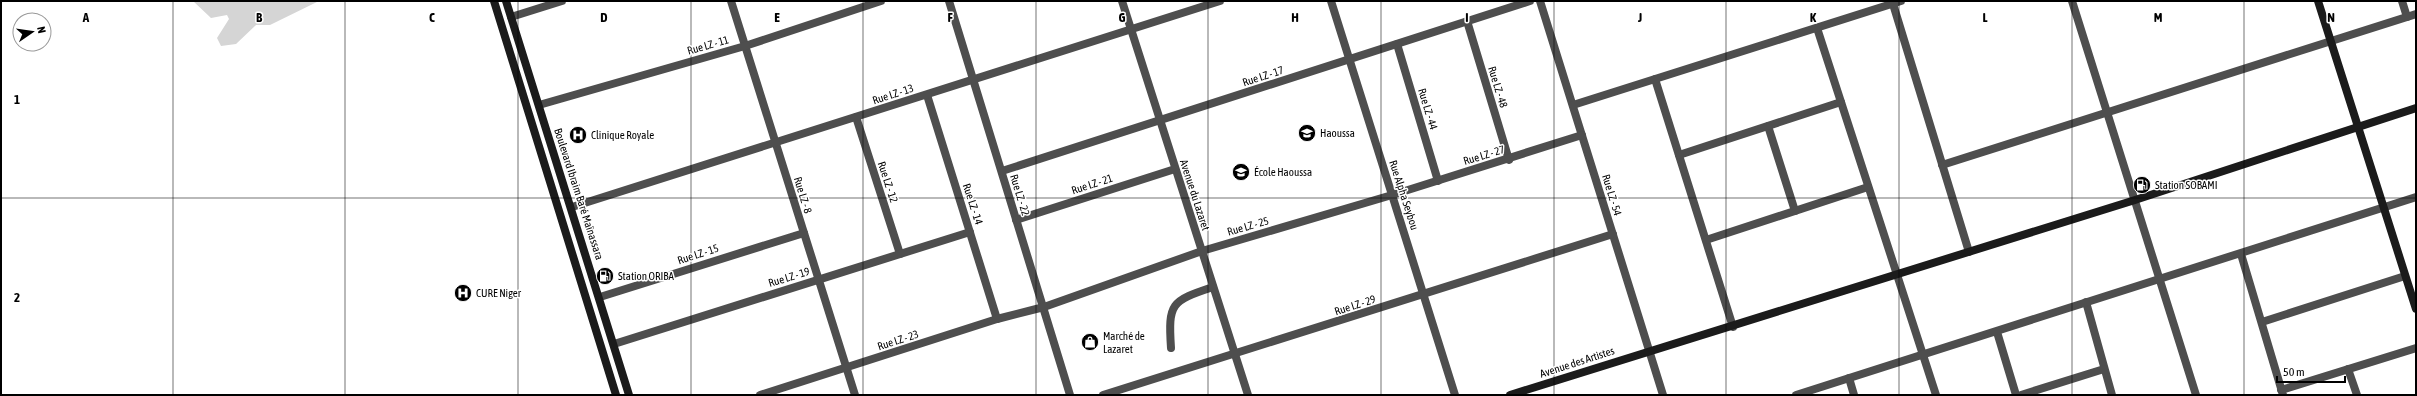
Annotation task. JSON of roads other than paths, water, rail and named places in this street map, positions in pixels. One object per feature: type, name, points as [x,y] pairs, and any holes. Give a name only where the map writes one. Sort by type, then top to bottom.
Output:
[{"type":"street","name":"Boulevard Ibraim Baré Maïnassara","points":[[494,1],[616,395]]},
{"type":"street","name":"Boulevard Ibraim Baré Maïnassara","points":[[506,1],[572,207],[629,395]]},
{"type":"street","points":[[511,18],[562,1]]},
{"type":"street","name":"Rue LZ - 8","points":[[731,1],[855,395]]},
{"type":"street","name":"Rue LZ - 11","points":[[539,105],[745,46],[881,1]]},
{"type":"street","name":"Rue LZ - 22","points":[[949,1],[1070,395]]},
{"type":"street","name":"Avenue du Lazaret","points":[[1122,1],[1248,395]]},
{"type":"street","name":"Rue LZ - 13","points":[[572,207],[856,117],[973,78],[1220,1]]},
{"type":"street","name":"Rue Alpha Seybou","points":[[1331,1],[1455,395]]},
{"type":"street","name":"Rue LZ - 17","points":[[1002,171],[1530,1]]},
{"type":"street","name":"Rue LZ - 54","points":[[1540,1],[1664,395]]},
{"type":"street","points":[[1573,105],[1901,1]]},
{"type":"street","points":[[2072,1],[2196,395]]},
{"type":"street","points":[[2318,1],[2416,309]]},
{"type":"street","points":[[2402,1],[2407,17]]},
{"type":"street","points":[[1892,4],[1969,252]]},
{"type":"street","points":[[1942,165],[2107,111],[2416,14]]},
{"type":"street","name":"Rue LZ - 48","points":[[1467,22],[1509,160]]},
{"type":"street","points":[[1817,28],[1924,354],[1936,395]]},
{"type":"street","name":"Rue LZ - 44","points":[[1397,44],[1438,181]]},
{"type":"street","points":[[1655,79],[1733,327]]},
{"type":"street","name":"Rue LZ - 14","points":[[927,94],[997,319]]},
{"type":"street","points":[[1679,155],[1841,102]]},
{"type":"street","name":"Avenue des Artistes","points":[[1510,395],[1650,351],[1733,327],[2135,200],[2416,108]]},
{"type":"street","name":"Rue LZ - 12","points":[[856,117],[900,254]]},
{"type":"street","points":[[1768,126],[1795,211]]},
{"type":"street","name":"Rue LZ - 27","points":[[1392,195],[1509,160],[1582,135]]},
{"type":"street","name":"Rue LZ - 21","points":[[1016,220],[1175,169]]},
{"type":"street","points":[[1706,240],[1868,187]]},
{"type":"street","name":"Rue LZ - 25","points":[[1044,307],[1202,251],[1392,195]]},
{"type":"street","points":[[1796,395],[2416,197]]},
{"type":"street","name":"Rue LZ - 15","points":[[600,297],[804,232]]},
{"type":"street","name":"Rue LZ - 19","points":[[614,344],[970,232]]},
{"type":"street","name":"Rue LZ - 29","points":[[1102,395],[1613,234]]},
{"type":"street","points":[[2241,254],[2282,393],[2348,369],[2416,348]]},
{"type":"street","points":[[2262,322],[2405,276]]},
{"type":"street","points":[[1171,348],[1171,311],[1176,303],[1187,296],[1213,287]]},
{"type":"street","points":[[2086,302],[2112,395]]},
{"type":"street","name":"Rue LZ - 23","points":[[760,395],[997,319],[1044,307]]},
{"type":"street","points":[[1997,332],[2016,395]]},
{"type":"street","points":[[2021,395],[2104,369]]},
{"type":"street","points":[[2348,369],[2357,395]]},
{"type":"street","points":[[1849,378],[1854,395]]},
{"type":"place","name":"Haoussa","points":[[1307,133]]},
{"type":"place","name":"Clinique Royale","points":[[578,135]]},
{"type":"place","name":"École Haoussa","points":[[1241,172]]},
{"type":"place","name":"Station SOBAMI","points":[[2142,185]]},
{"type":"place","name":"Station ORIBA","points":[[605,276]]},
{"type":"place","name":"CURE Niger","points":[[463,293]]},
{"type":"place","name":"Marché de Lazaret","points":[[1090,342]]}]
